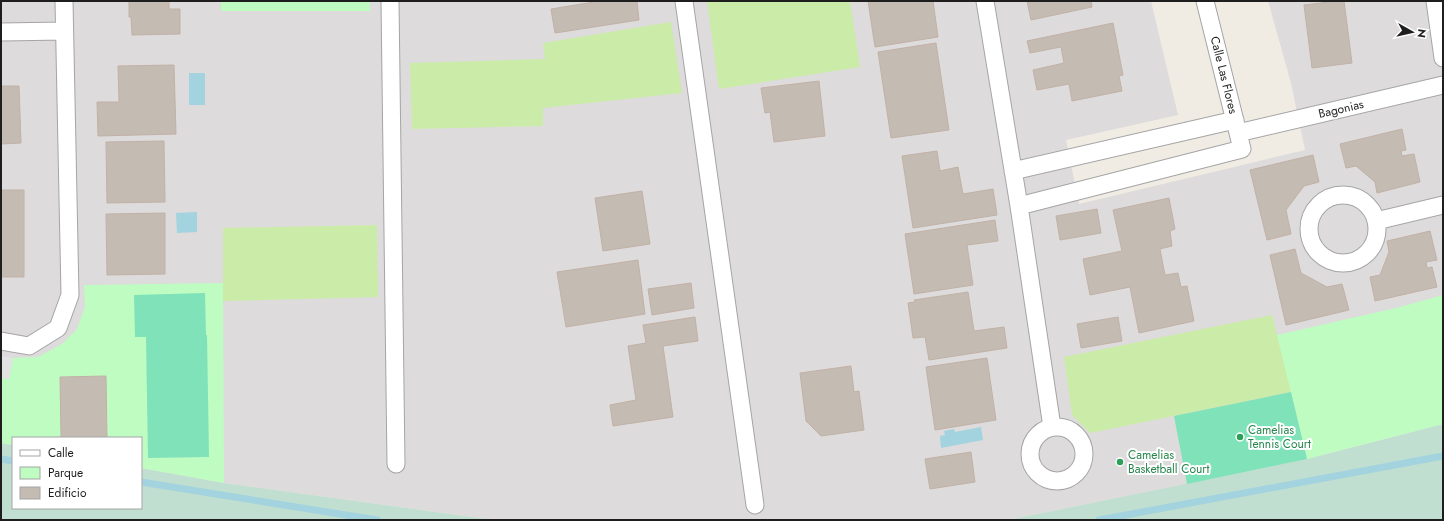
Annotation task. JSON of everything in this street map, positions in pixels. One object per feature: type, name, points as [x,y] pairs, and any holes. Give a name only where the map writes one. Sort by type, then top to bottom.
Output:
[{"type":"street","points":[[1,341],[29,346],[58,328],[70,295],[64,1]]},
{"type":"street","points":[[390,1],[396,464]]},
{"type":"street","points":[[684,1],[755,505]]},
{"type":"street","points":[[985,1],[1013,171],[1052,427]]},
{"type":"street","name":"Calle Las Flores","points":[[1205,1],[1238,134]]},
{"type":"street","points":[[1435,1],[1443,58]]},
{"type":"street","points":[[1,32],[64,30]]},
{"type":"street","name":"Bagonias","points":[[1238,134],[1443,85]]},
{"type":"street","points":[[1013,171],[1238,134]]},
{"type":"street","points":[[1018,206],[1238,134]]},
{"type":"street","points":[[1344,194],[1355,196],[1365,202],[1372,210],[1376,221],[1377,232],[1374,243],[1368,253],[1358,260],[1347,263],[1336,262],[1325,258],[1316,251],[1311,241],[1308,229],[1310,218],[1315,208],[1323,200],[1333,195],[1344,194]]},
{"type":"street","points":[[1376,221],[1443,205]]},
{"type":"shaded area","points":[[1,1],[1151,1],[1178,115],[1066,140],[1079,204],[1305,150],[1291,83],[1268,1],[1443,1],[1443,424],[1307,459],[1008,520],[494,520],[224,483],[142,468],[142,437],[12,437],[12,445],[1,443]]},
{"type":"shaded area","points":[[1,356],[13,358],[9,379],[1,378]]},
{"type":"green space","points":[[221,1],[370,1],[370,11],[221,11]]},
{"type":"green space","points":[[707,1],[850,1],[860,67],[719,89]]},
{"type":"green space","points":[[671,22],[682,93],[543,108],[543,126],[412,129],[410,63],[545,59],[543,43]]},
{"type":"green space","points":[[377,225],[378,297],[223,301],[223,228]]},
{"type":"green space","points":[[223,283],[224,483],[142,468],[142,437],[12,437],[12,445],[1,443],[1,378],[9,379],[13,358],[38,357],[62,344],[77,329],[85,307],[84,285]]},
{"type":"green space","points":[[205,293],[209,457],[148,458],[146,337],[135,337],[134,295]]},
{"type":"green space","points":[[1443,295],[1443,424],[1307,459],[1277,335],[1400,307]]},
{"type":"green space","points":[[1272,315],[1291,392],[1090,433],[1072,415],[1064,357]]},
{"type":"green space","name":"Camelias Tennis Court","points":[[1291,392],[1307,459],[1187,484],[1174,416]]},
{"type":"green space","points":[[1443,424],[1443,520],[1008,520],[1307,459]]},
{"type":"green space","points":[[1,443],[12,445],[12,509],[142,509],[142,468],[224,483],[494,520],[1,520]]},
{"type":"water","points":[[189,73],[205,73],[205,105],[189,105]]},
{"type":"water","points":[[197,212],[197,232],[177,233],[176,213]]},
{"type":"water","points":[[981,427],[983,440],[941,448],[940,436],[945,435],[944,431],[954,429],[955,432]]},
{"type":"building","points":[[129,1],[169,1],[169,9],[180,9],[180,34],[132,35],[131,17],[129,17]]},
{"type":"building","points":[[600,1],[637,1],[639,20],[555,33],[551,9]]},
{"type":"building","points":[[868,1],[933,1],[938,37],[875,47]]},
{"type":"building","points":[[1027,1],[1091,1],[1092,7],[1031,20]]},
{"type":"building","points":[[1344,1],[1352,63],[1312,68],[1304,5]]},
{"type":"building","points":[[1113,23],[1123,75],[1119,76],[1122,91],[1072,101],[1069,84],[1037,90],[1033,70],[1064,63],[1061,47],[1030,53],[1027,41]]},
{"type":"building","points":[[936,43],[949,130],[891,138],[878,52]]},
{"type":"building","points":[[174,65],[176,134],[98,136],[97,102],[119,102],[118,66]]},
{"type":"building","points":[[819,81],[825,136],[774,142],[770,112],[765,113],[761,88]]},
{"type":"building","points":[[1,86],[19,86],[21,143],[1,144]]},
{"type":"building","points":[[1402,129],[1406,150],[1401,151],[1402,156],[1414,154],[1420,182],[1377,193],[1375,182],[1356,166],[1346,168],[1340,144]]},
{"type":"building","points":[[164,141],[165,202],[107,203],[106,142]]},
{"type":"building","points":[[937,151],[940,171],[958,167],[963,194],[993,189],[997,215],[913,228],[902,156]]},
{"type":"building","points":[[1313,155],[1319,182],[1304,186],[1286,210],[1291,234],[1267,240],[1250,170]]},
{"type":"building","points":[[1,190],[24,190],[24,277],[1,277]]},
{"type":"building","points":[[642,191],[650,244],[603,251],[595,198]]},
{"type":"building","points":[[1169,198],[1175,229],[1170,231],[1172,246],[1160,249],[1165,275],[1178,273],[1181,287],[1187,286],[1194,321],[1139,333],[1130,287],[1090,295],[1083,259],[1122,251],[1113,210]]},
{"type":"building","points":[[1097,209],[1101,233],[1060,240],[1056,216]]},
{"type":"building","points":[[165,213],[165,274],[107,275],[106,214]]},
{"type":"building","points":[[995,220],[998,241],[967,245],[973,285],[914,294],[905,234]]},
{"type":"building","points":[[1430,231],[1437,260],[1426,262],[1427,268],[1432,267],[1437,287],[1375,301],[1370,277],[1380,275],[1389,252],[1387,241]]},
{"type":"building","points":[[1295,249],[1301,273],[1327,287],[1342,284],[1349,310],[1286,325],[1270,255]]},
{"type":"building","points":[[638,260],[645,314],[566,327],[557,272]]},
{"type":"building","points":[[691,283],[694,308],[652,315],[648,289]]},
{"type":"building","points":[[968,292],[974,331],[1004,327],[1007,348],[929,360],[925,337],[913,338],[908,303],[915,302],[914,300]]},
{"type":"building","points":[[695,317],[698,341],[663,346],[673,417],[613,426],[610,405],[636,400],[628,346],[646,343],[643,325]]},
{"type":"building","points":[[1118,317],[1122,341],[1081,348],[1077,324]]},
{"type":"building","points":[[987,358],[996,420],[935,430],[926,367]]},
{"type":"building","points":[[851,366],[854,392],[859,391],[864,430],[821,436],[806,421],[800,373]]},
{"type":"building","points":[[106,376],[107,437],[61,437],[60,377]]},
{"type":"building","points":[[971,452],[975,482],[930,489],[925,459]]},
{"type":"waterway","points":[[1099,520],[1443,456]]},
{"type":"waterway","points":[[1,459],[12,461]]},
{"type":"waterway","points":[[142,482],[377,520]]},
{"type":"place","name":"Camelias Tennis Court","points":[[1240,437]]},
{"type":"place","name":"Camelias Basketball Court","points":[[1120,462]]}]
